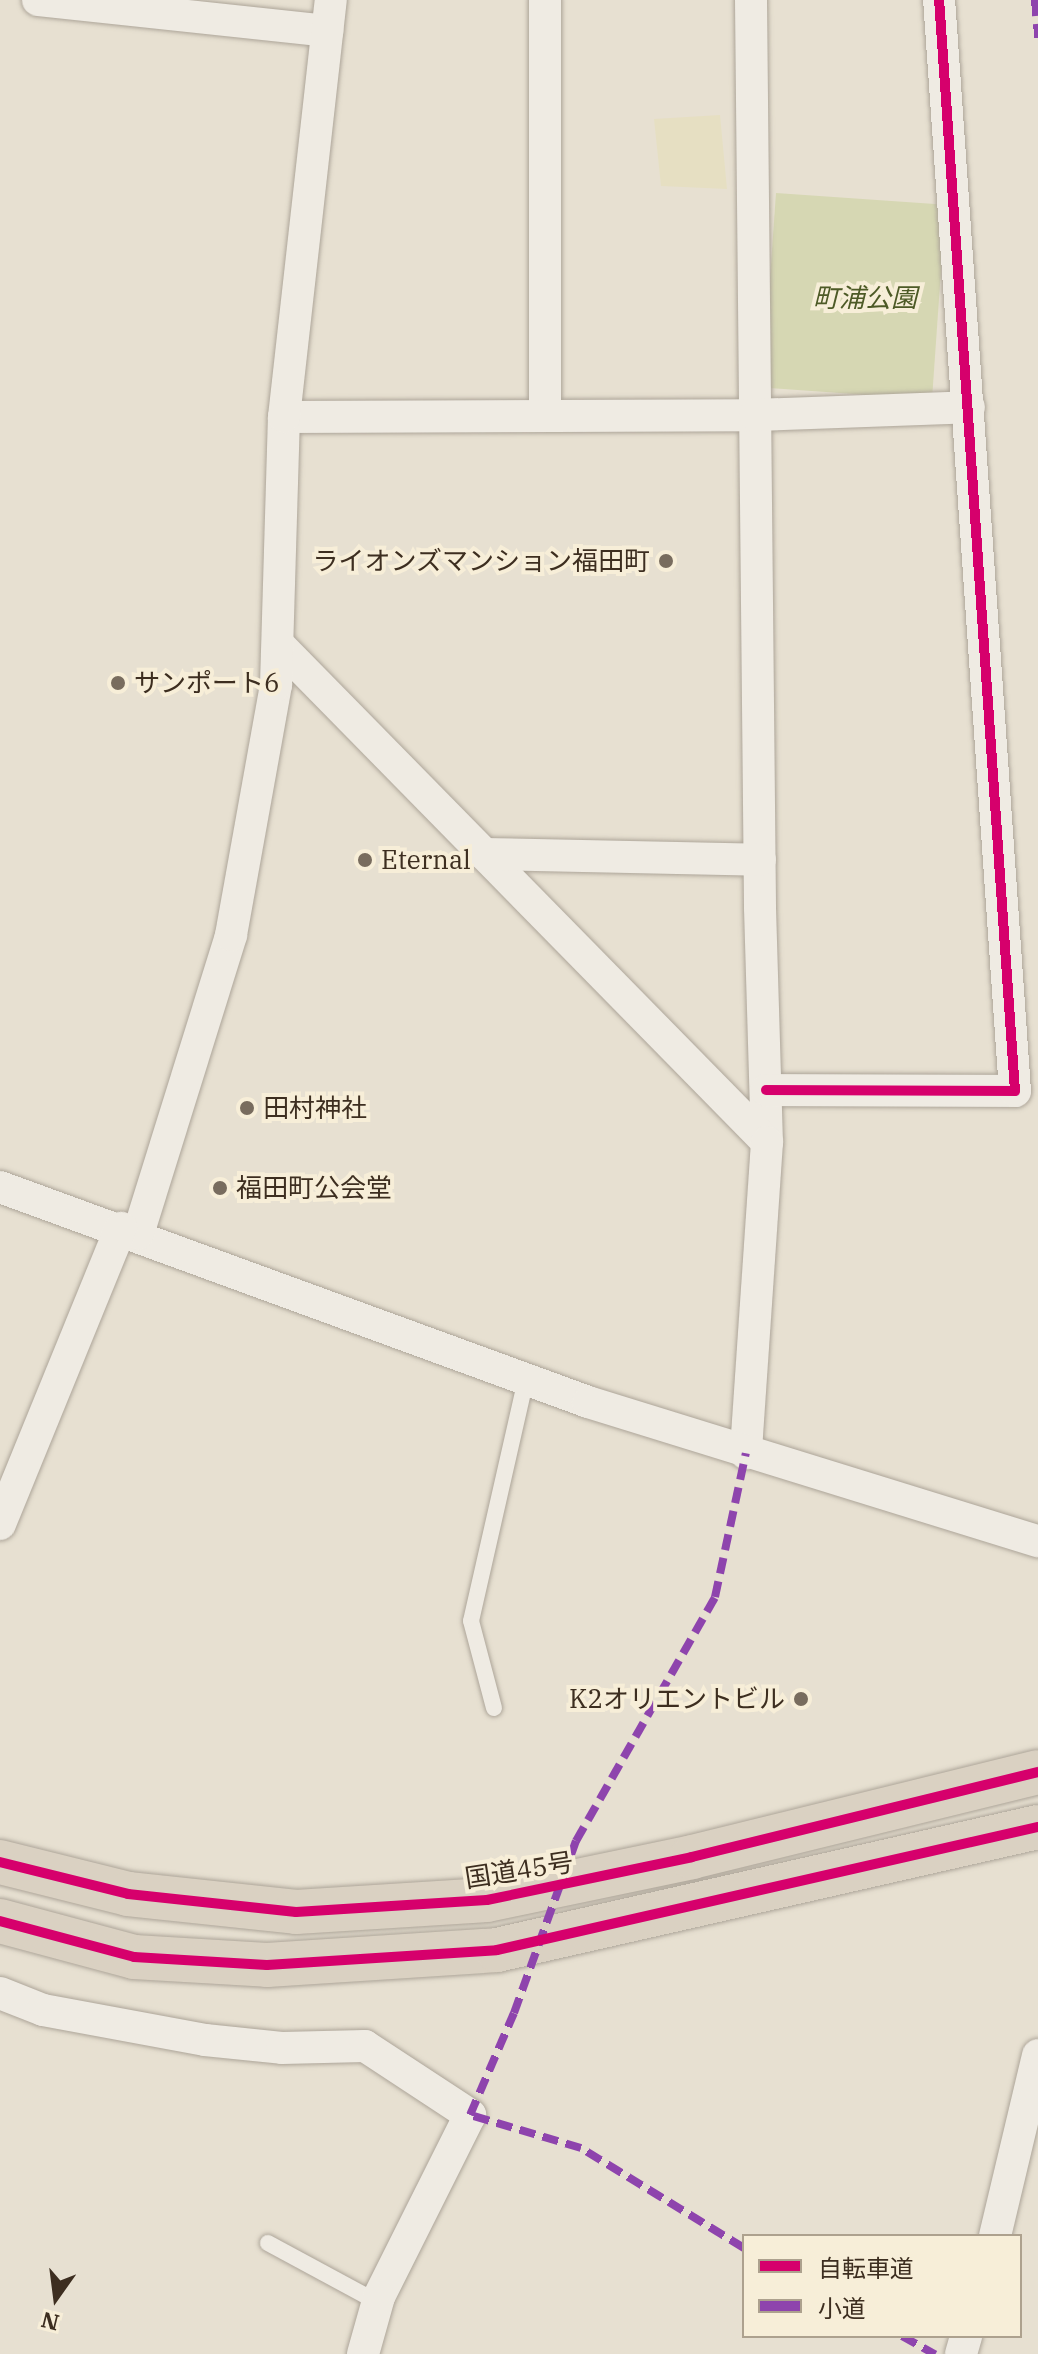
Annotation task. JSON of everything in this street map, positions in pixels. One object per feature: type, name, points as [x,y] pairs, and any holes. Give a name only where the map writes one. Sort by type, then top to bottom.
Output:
[{"type":"highway","name":"国道45号","points":[[0,1862],[128,1894],[296,1912],[487,1900],[634,1871],[1038,1772]]},
{"type":"highway","points":[[0,1921],[134,1957],[253,1964],[497,1950],[1038,1827]]},
{"type":"street","points":[[0,1524],[129,1231],[231,935],[281,647],[284,417],[329,16],[38,0]]},
{"type":"street","points":[[545,0],[545,416]]},
{"type":"street","points":[[746,1453],[767,1142],[760,860],[751,0]]},
{"type":"street","points":[[766,1090],[1015,1091],[939,0]]},
{"type":"street","points":[[284,417],[755,415],[969,407]]},
{"type":"street","points":[[281,647],[767,1142]]},
{"type":"street","points":[[484,854],[760,860]]},
{"type":"street","points":[[0,1187],[129,1231],[526,1379],[746,1453],[1038,1541]]},
{"type":"street","points":[[0,1993],[43,2010],[205,2040],[282,2048],[365,2046],[470,2115],[377,2302],[363,2354]]},
{"type":"street","points":[[995,2234],[1038,2055]]},
{"type":"lane","points":[[494,1708],[471,1621],[526,1379]]},
{"type":"lane","points":[[268,2243],[377,2302]]},
{"type":"shaded area","points":[[720,115],[727,189],[661,186],[654,119]]},
{"type":"green space","name":"町浦公園","points":[[776,193],[946,205],[932,399],[762,388]]},
{"type":"marked path","points":[[1035,0],[1038,38]]},
{"type":"marked path","points":[[742,2247],[581,2148],[470,2115],[514,2013],[576,1841],[715,1597],[746,1453]]},
{"type":"marked path","points":[[906,2338],[935,2354]]},
{"type":"cycle path","points":[[766,1090],[1015,1091],[939,0]]},
{"type":"cycle path","points":[[0,1862],[128,1894],[296,1912],[487,1900],[692,1857],[1038,1772]]},
{"type":"cycle path","points":[[0,1921],[134,1957],[267,1965],[497,1950],[1038,1827]]},
{"type":"place","name":"ライオンズマンション福田町","points":[[666,561]]},
{"type":"place","name":"サンポート6","points":[[118,683]]},
{"type":"place","name":"Eternal","points":[[365,860]]},
{"type":"place","name":"田村神社","points":[[247,1108]]},
{"type":"place","name":"福田町公会堂","points":[[220,1188]]},
{"type":"place","name":"K2オリエントビル","points":[[801,1699]]}]
